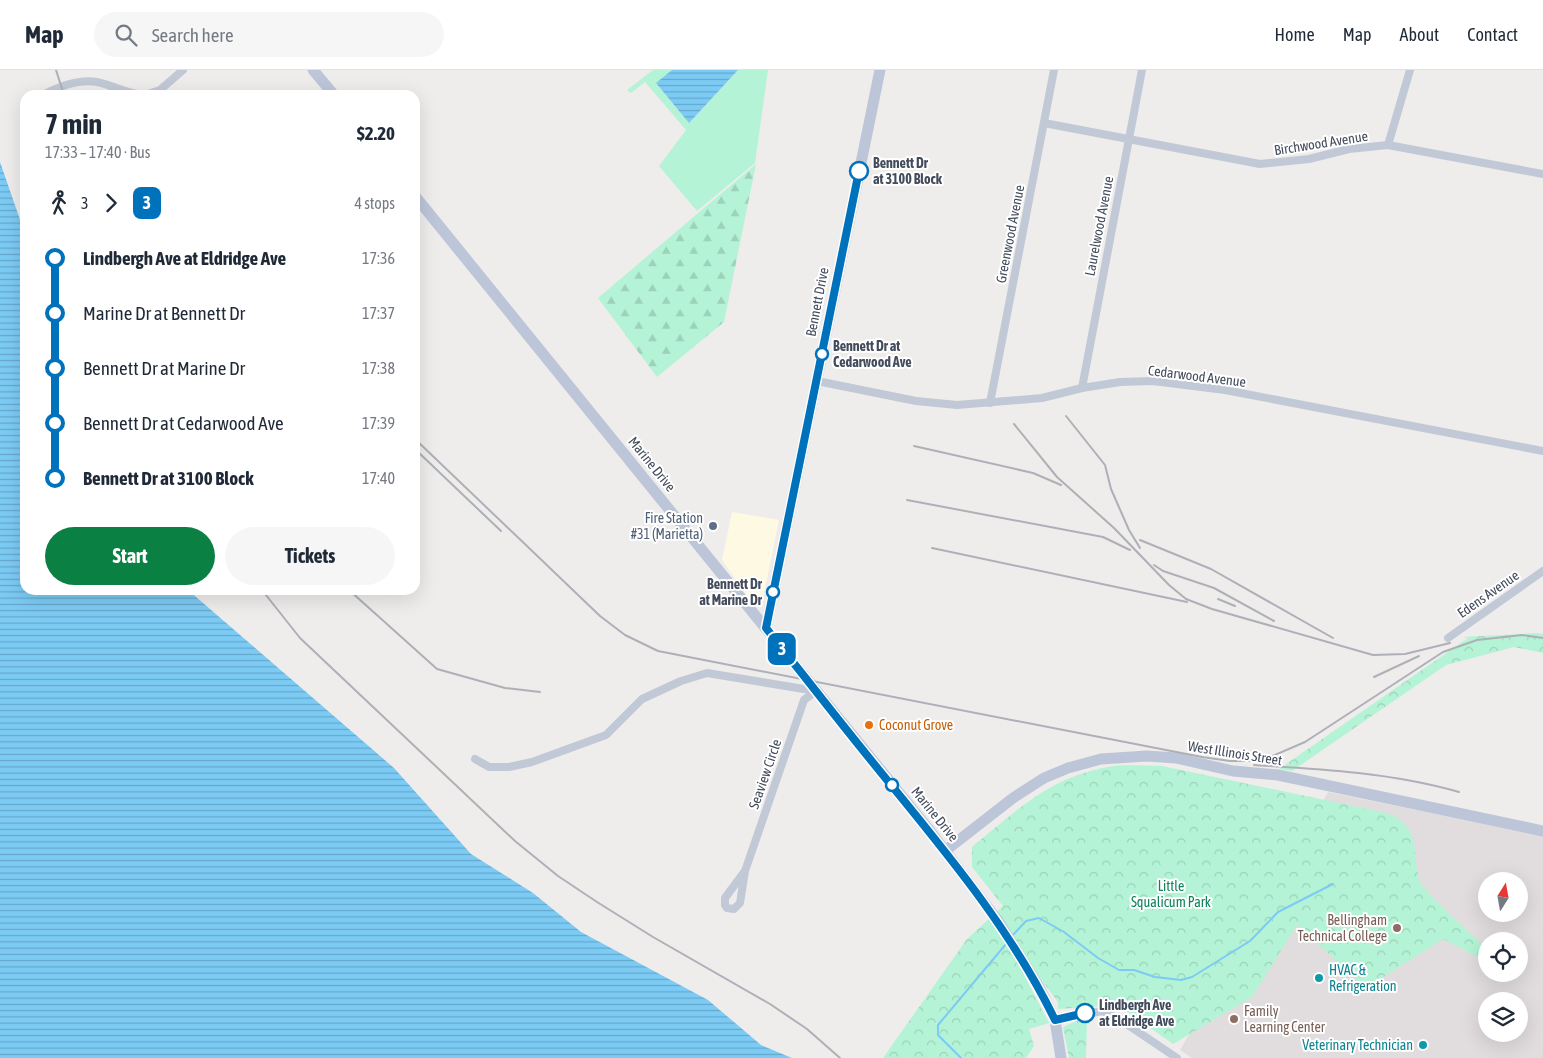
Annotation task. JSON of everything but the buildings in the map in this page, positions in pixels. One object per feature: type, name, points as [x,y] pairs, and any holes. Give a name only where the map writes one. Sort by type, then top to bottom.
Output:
[{"type":"main road","points":[[313,70],[330,90]]},
{"type":"main road","name":"Bennett Drive","points":[[766,628],[880,70]]},
{"type":"main road","name":"Marine Drive","points":[[420,202],[766,628],[979,895],[998,921],[1039,987],[1055,1020],[1061,1058]]},
{"type":"main road","name":"West Illinois Street","points":[[945,851],[1013,798],[1044,778],[1068,768],[1101,759],[1147,756],[1176,758],[1233,770],[1278,775],[1543,831]]},
{"type":"street","points":[[160,90],[183,70]]},
{"type":"street","name":"Greenwood Avenue","points":[[990,403],[1054,70]]},
{"type":"street","name":"Laurelwood Avenue","points":[[1082,388],[1142,70]]},
{"type":"street","points":[[1388,145],[1410,70]]},
{"type":"street","points":[[53,90],[80,81],[98,82],[118,90]]},
{"type":"street","name":"Birchwood Avenue","points":[[1044,123],[1260,164],[1300,160],[1349,149],[1388,145],[1543,174]]},
{"type":"street","name":"Cedarwood Avenue","points":[[817,381],[916,401],[957,405],[1042,398],[1082,388],[1120,382],[1154,381],[1224,390],[1543,451]]},
{"type":"street","name":"Edens Avenue","points":[[1448,638],[1543,571]]},
{"type":"street","points":[[475,759],[489,767],[509,767],[532,762],[606,736],[642,699],[707,673],[816,691]]},
{"type":"street","name":"Seaview Circle","points":[[745,871],[804,700],[816,691]]},
{"type":"street","points":[[1055,1020],[1102,1011],[1119,1019],[1177,1058]]},
{"type":"shaded area","points":[[732,512],[779,520],[764,594],[759,604],[752,603],[722,560]]},
{"type":"shaded area","name":"Bellingham Technical College","points":[[1328,792],[1543,836],[1543,1058],[1192,1058],[1180,1050]]},
{"type":"green space","points":[[653,70],[672,70],[657,84],[689,123],[738,70],[768,70],[755,163],[697,211],[659,166],[686,130],[645,82],[631,93],[627,90]]},
{"type":"green space","points":[[756,164],[724,322],[657,377],[598,298]]},
{"type":"green space","points":[[1543,634],[1543,653],[1514,647],[1446,665],[1292,771],[1279,769],[1468,638],[1462,637]]},
{"type":"green space","name":"Little Squalicum Park","points":[[1128,765],[1162,766],[1387,813],[1398,819],[1411,834],[1420,882],[1478,940],[1478,957],[1443,939],[1366,988],[1297,925],[1252,997],[1173,1044],[1118,1005],[1058,1009],[1058,1002],[1031,966],[1022,971],[1049,1023],[1029,1029],[1034,1046],[1026,1058],[883,1058],[967,939],[1003,906],[972,867],[972,847],[1019,809],[1051,787],[1087,772]]},
{"type":"green space","points":[[1083,1018],[1087,1020],[1086,1058],[1069,1058],[1063,1027]]},
{"type":"water","points":[[672,70],[738,70],[689,123],[656,83]]},
{"type":"water","points":[[0,162],[20,220],[20,595],[194,595],[394,768],[471,854],[533,893],[581,932],[708,1000],[761,1045],[792,1058],[0,1058]]},
{"type":"waterway","points":[[1012,936],[1026,921],[1039,918],[1064,932],[1098,958],[1119,970],[1134,970],[1155,977],[1181,980],[1192,977],[1250,941],[1278,912],[1333,884]]},
{"type":"waterway","points":[[961,1058],[938,1035],[938,1025],[1006,944]]},
{"type":"railway","points":[[56,70],[62,90]]},
{"type":"railway","points":[[1066,416],[1105,465],[1111,489],[1129,530],[1140,548]]},
{"type":"railway","points":[[1014,424],[1057,477],[1114,528],[1169,585],[1186,599],[1212,609],[1373,655],[1405,654],[1450,643]]},
{"type":"railway","points":[[420,444],[600,616],[625,635],[658,651],[1202,757],[1230,761],[1253,761],[1270,757],[1305,742],[1443,652],[1477,640],[1522,635],[1543,638]]},
{"type":"railway","points":[[914,446],[1033,473],[1061,485]]},
{"type":"railway","points":[[420,454],[501,531]]},
{"type":"railway","points":[[907,500],[1103,537],[1130,550]]},
{"type":"railway","points":[[1140,540],[1211,569],[1333,638]]},
{"type":"railway","points":[[932,548],[1187,602]]},
{"type":"railway","points":[[1154,565],[1163,571],[1214,588],[1274,621]]},
{"type":"railway","points":[[266,595],[300,638],[515,841],[558,876],[653,937],[770,1004],[807,1029],[840,1058]]},
{"type":"railway","points":[[355,595],[437,669],[505,688],[540,692]]},
{"type":"railway","points":[[1218,599],[1235,606]]},
{"type":"railway","points":[[1374,677],[1419,656]]},
{"type":"railway","points":[[1254,765],[1331,770],[1383,776],[1459,792]]},
{"type":"bus line","name":"3","points":[[859,171],[766,628],[930,831],[998,921],[1039,987],[1055,1020],[1085,1013]]},
{"type":"place","name":"Bennett Dr at 3100 Block","points":[[859,171]]},
{"type":"place","name":"Bennett Dr at Cedarwood Ave","points":[[822,354]]},
{"type":"place","name":"Fire Station #31 (Marietta)","points":[[713,526]]},
{"type":"place","name":"Bennett Dr at Marine Dr","points":[[773,592]]},
{"type":"place","name":"Coconut Grove","points":[[869,725]]},
{"type":"place","name":"Bellingham Technical College","points":[[1397,928]]},
{"type":"place","name":"HVAC & Refrigeration","points":[[1319,978]]},
{"type":"place","name":"Lindbergh Ave at Eldridge Ave","points":[[1085,1013]]},
{"type":"place","name":"Family Learning Center","points":[[1234,1019]]},
{"type":"place","name":"Veterinary Technician","points":[[1423,1045]]}]
